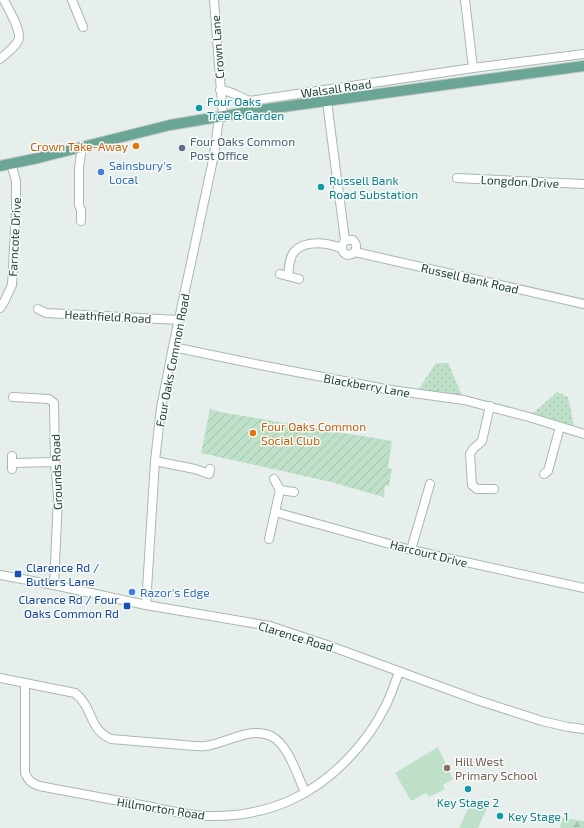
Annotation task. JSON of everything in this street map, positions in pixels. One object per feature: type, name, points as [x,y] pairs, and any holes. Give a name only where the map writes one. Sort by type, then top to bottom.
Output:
[{"type":"main road","name":"Walsall Road","points":[[0,166],[170,125],[260,110],[328,102],[584,66]]},
{"type":"street","points":[[0,59],[13,48],[20,33],[4,0]]},
{"type":"street","points":[[72,0],[83,27]]},
{"type":"street","name":"Crown Lane","points":[[214,0],[221,117]]},
{"type":"street","points":[[465,0],[473,68]]},
{"type":"street","name":"Walsall Road","points":[[220,90],[227,90],[242,99],[250,101],[473,68],[584,54]]},
{"type":"street","points":[[299,279],[284,275],[290,263],[292,251],[302,246],[316,243],[330,244],[341,248],[345,240],[328,102]]},
{"type":"street","name":"Four Oaks Common Road","points":[[146,605],[155,461],[161,408],[172,347],[179,320],[221,117]]},
{"type":"street","points":[[80,147],[81,154],[78,205],[81,210],[81,221]]},
{"type":"street","name":"Farncote Drive","points":[[0,308],[12,285],[16,181],[11,163]]},
{"type":"street","name":"Longdon Drive","points":[[457,178],[584,184]]},
{"type":"street","points":[[345,240],[353,240],[357,246],[356,252]]},
{"type":"street","name":"Russell Bank Road","points":[[341,248],[344,254],[347,255],[356,252],[584,304]]},
{"type":"street","name":"Heathfield Road","points":[[38,309],[46,313],[179,320]]},
{"type":"street","name":"Blackberry Lane","points":[[172,347],[391,390],[464,400],[490,406],[584,434]]},
{"type":"street","name":"Grounds Road","points":[[13,397],[49,399],[54,403],[55,462],[58,497],[54,585]]},
{"type":"street","points":[[490,406],[482,441],[472,449],[470,454],[472,485],[477,489],[494,489]]},
{"type":"street","points":[[544,474],[548,471],[560,426]]},
{"type":"street","points":[[155,461],[195,469],[209,474]]},
{"type":"street","points":[[12,463],[55,462]]},
{"type":"street","points":[[268,539],[276,512],[280,490],[274,479]]},
{"type":"street","points":[[411,550],[430,484]]},
{"type":"street","points":[[280,490],[294,492]]},
{"type":"street","name":"Harcourt Drive","points":[[276,512],[411,550],[584,588]]},
{"type":"street","name":"Clarence Road","points":[[0,575],[146,605],[270,626],[324,644],[477,700],[542,721],[584,729]]},
{"type":"street","name":"Hillmorton Road","points":[[25,683],[25,772],[29,781],[39,786],[192,814],[211,816],[256,811],[281,804],[305,792],[333,772],[365,739],[386,705],[399,672]]},
{"type":"street","points":[[0,678],[75,693],[82,698],[99,732],[111,739],[200,746],[216,744],[258,732],[272,736],[285,750],[305,792]]},
{"type":"green space","points":[[436,363],[448,363],[464,400],[416,393]]},
{"type":"green space","points":[[557,392],[568,397],[575,431],[529,417]]},
{"type":"green space","points":[[210,409],[220,412],[392,441],[388,468],[392,469],[389,486],[385,485],[384,497],[331,482],[201,453]]},
{"type":"green space","points":[[438,747],[453,779],[443,785],[445,789],[429,797],[426,793],[411,801],[395,773]]},
{"type":"green space","points":[[487,802],[489,804],[478,828],[459,828],[468,809],[476,807],[476,804]]},
{"type":"green space","points":[[562,818],[584,821],[584,828],[560,828]]},
{"type":"place","name":"Four Oaks Tree & Garden","points":[[199,108]]},
{"type":"place","name":"Crown Take-Away","points":[[136,146]]},
{"type":"place","name":"Four Oaks Common Post Office","points":[[182,148]]},
{"type":"place","name":"Sainsbury's Local","points":[[101,172]]},
{"type":"place","name":"Russell Bank Road Substation","points":[[321,187]]},
{"type":"place","name":"Four Oaks Common Social Club","points":[[253,433]]},
{"type":"place","name":"Clarence Rd / Butlers Lane","points":[[18,574]]},
{"type":"place","name":"Razor's Edge","points":[[132,592]]},
{"type":"place","name":"Clarence Rd / Four Oaks Common Rd","points":[[127,606]]},
{"type":"place","name":"Hill West Primary School","points":[[447,768]]},
{"type":"place","name":"Key Stage 2","points":[[468,789]]},
{"type":"place","name":"Key Stage 1","points":[[500,816]]}]
